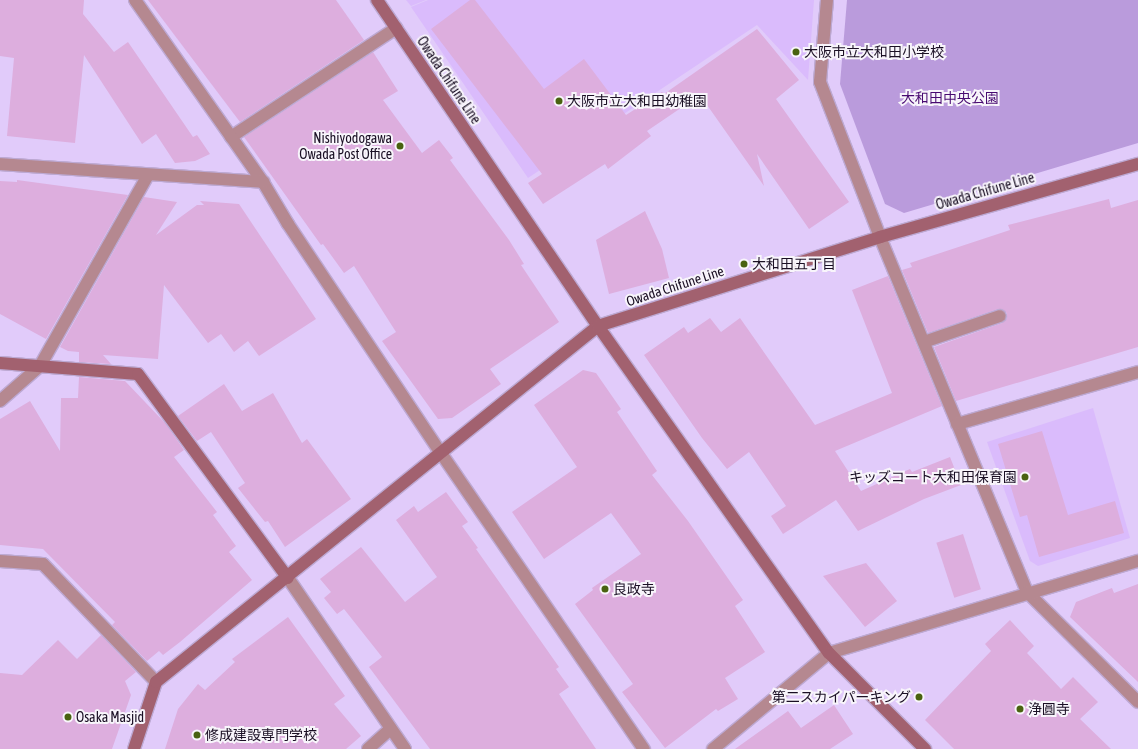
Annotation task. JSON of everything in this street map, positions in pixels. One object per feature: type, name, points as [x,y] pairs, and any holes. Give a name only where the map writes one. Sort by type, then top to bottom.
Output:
[{"type":"street","points":[[135,0],[263,182],[288,224],[441,453],[644,749]]},
{"type":"street","name":"Owada Chifune Line","points":[[377,0],[598,326],[880,237],[1138,164]]},
{"type":"street","points":[[827,0],[820,82],[880,237],[1027,592],[1138,702]]},
{"type":"street","points":[[231,137],[396,28]]},
{"type":"street","points":[[0,164],[263,182]]},
{"type":"street","points":[[0,402],[40,366],[148,174]]},
{"type":"street","points":[[924,342],[1000,316]]},
{"type":"street","points":[[134,749],[156,682],[288,578],[598,326],[829,653],[925,749]]},
{"type":"street","points":[[0,363],[138,374],[288,578],[405,749]]},
{"type":"street","points":[[957,424],[1138,372]]},
{"type":"street","points":[[0,560],[43,564],[156,682]]},
{"type":"street","points":[[713,749],[829,653],[1027,592],[1138,561]]},
{"type":"street","points":[[368,749],[390,729]]},
{"type":"shaded area","points":[[406,0],[426,0],[411,6]]},
{"type":"shaded area","name":"大阪市立大和田幼稚園","points":[[428,0],[814,0],[808,80],[757,25],[528,178],[411,7]]},
{"type":"shaded area","points":[[1093,408],[1130,538],[1038,566],[1030,561],[987,442]]},
{"type":"green space","name":"大和田中央公園","points":[[847,0],[1138,0],[1138,143],[904,213],[885,204],[840,84]]},
{"type":"building","points":[[0,0],[84,0],[83,14],[114,52],[128,42],[193,137],[197,135],[210,154],[195,161],[175,163],[156,134],[142,144],[84,55],[75,143],[7,136],[14,58],[0,56]]},
{"type":"building","points":[[148,0],[336,0],[364,40],[240,122]]},
{"type":"building","points":[[470,0],[475,0],[544,89],[584,59],[626,115],[662,92],[664,94],[757,29],[799,80],[776,99],[849,202],[809,229],[757,154],[764,186],[700,95],[647,131],[651,136],[608,169],[605,164],[543,204],[528,183],[542,174],[431,29]]},
{"type":"building","points":[[373,52],[398,91],[383,100],[422,153],[439,140],[453,158],[450,160],[509,240],[524,264],[521,265],[559,322],[490,369],[501,384],[452,418],[438,419],[382,341],[396,332],[354,266],[344,273],[323,244],[321,245],[244,137]]},
{"type":"building","points":[[17,180],[128,195],[46,339],[0,314],[0,181],[17,182]]},
{"type":"building","points":[[144,197],[177,202],[156,235],[197,205],[204,205],[200,201],[239,204],[316,319],[259,356],[248,341],[234,352],[221,334],[208,343],[164,285],[158,359],[103,355],[111,364],[79,362],[79,352],[68,351],[60,347]]},
{"type":"building","points":[[1109,199],[1111,208],[1138,200],[1138,347],[956,401],[934,347],[1002,323],[1007,318],[1007,313],[998,309],[928,333],[902,270],[912,267],[910,263],[1010,230],[1008,225]]},
{"type":"building","points":[[645,211],[662,249],[669,278],[609,294],[596,240]]},
{"type":"building","points":[[888,276],[942,406],[835,451],[861,491],[910,469],[912,472],[950,457],[961,485],[924,499],[858,531],[836,500],[783,534],[771,516],[786,506],[749,452],[727,469],[702,438],[644,355],[684,327],[688,333],[710,318],[721,332],[740,318],[815,425],[892,393],[852,290]]},
{"type":"building","points":[[583,370],[596,373],[621,409],[617,412],[657,471],[652,475],[688,521],[743,600],[735,606],[765,652],[725,678],[738,699],[718,711],[716,709],[665,748],[622,692],[633,684],[575,604],[593,590],[592,588],[641,554],[611,513],[544,559],[512,512],[577,467],[534,405]]},
{"type":"building","points":[[79,377],[125,381],[166,424],[184,450],[174,457],[217,512],[213,515],[236,546],[229,552],[252,580],[180,642],[163,655],[159,651],[147,661],[112,625],[115,622],[43,549],[0,545],[0,419],[30,401],[60,451],[61,398],[78,398]]},
{"type":"building","points":[[224,384],[242,411],[273,393],[302,443],[307,439],[351,499],[285,547],[268,521],[265,522],[238,488],[245,483],[211,432],[197,441],[178,416]]},
{"type":"building","points":[[1042,431],[1068,515],[1115,501],[1124,533],[1039,557],[1027,515],[1020,517],[998,444]]},
{"type":"building","points":[[446,492],[468,522],[462,526],[478,548],[476,549],[559,667],[556,669],[569,687],[559,694],[596,749],[430,749],[369,667],[382,657],[344,609],[337,614],[324,598],[331,592],[320,579],[361,547],[405,602],[437,577],[396,520],[414,506],[418,512]]},
{"type":"building","points":[[963,534],[981,589],[954,598],[936,543]]},
{"type":"building","points":[[866,563],[897,601],[865,627],[823,576]]},
{"type":"building","points":[[1138,584],[1138,682],[1070,617],[1076,602],[1112,588],[1114,593]]},
{"type":"building","points":[[288,617],[345,696],[334,704],[361,736],[346,749],[165,749],[178,709],[198,684],[205,690],[235,662],[232,659]]},
{"type":"building","points":[[1010,620],[1034,646],[1027,653],[1061,689],[1073,677],[1098,702],[1080,719],[1111,749],[954,749],[925,720],[991,651],[985,644]]},
{"type":"building","points":[[101,635],[136,672],[125,681],[131,695],[112,749],[0,749],[0,673],[22,675],[58,640],[77,659]]},
{"type":"building","points":[[834,705],[853,734],[830,749],[735,749],[788,711],[801,728]]},
{"type":"place","name":"大阪市立大和田小学校","points":[[796,52]]},
{"type":"place","name":"大阪市立大和田幼稚園","points":[[559,101]]},
{"type":"place","name":"Nishiyodogawa Owada Post Office","points":[[400,146]]},
{"type":"place","name":"大和田五丁目","points":[[744,264]]},
{"type":"place","name":"キッズコート大和田保育園","points":[[1025,477]]},
{"type":"place","name":"良政寺","points":[[605,589]]},
{"type":"place","name":"第二スカイパーキング","points":[[919,697]]},
{"type":"place","name":"浄圓寺","points":[[1020,709]]},
{"type":"place","name":"Osaka Masjid","points":[[68,717]]},
{"type":"place","name":"修成建設専門学校","points":[[197,735]]}]
